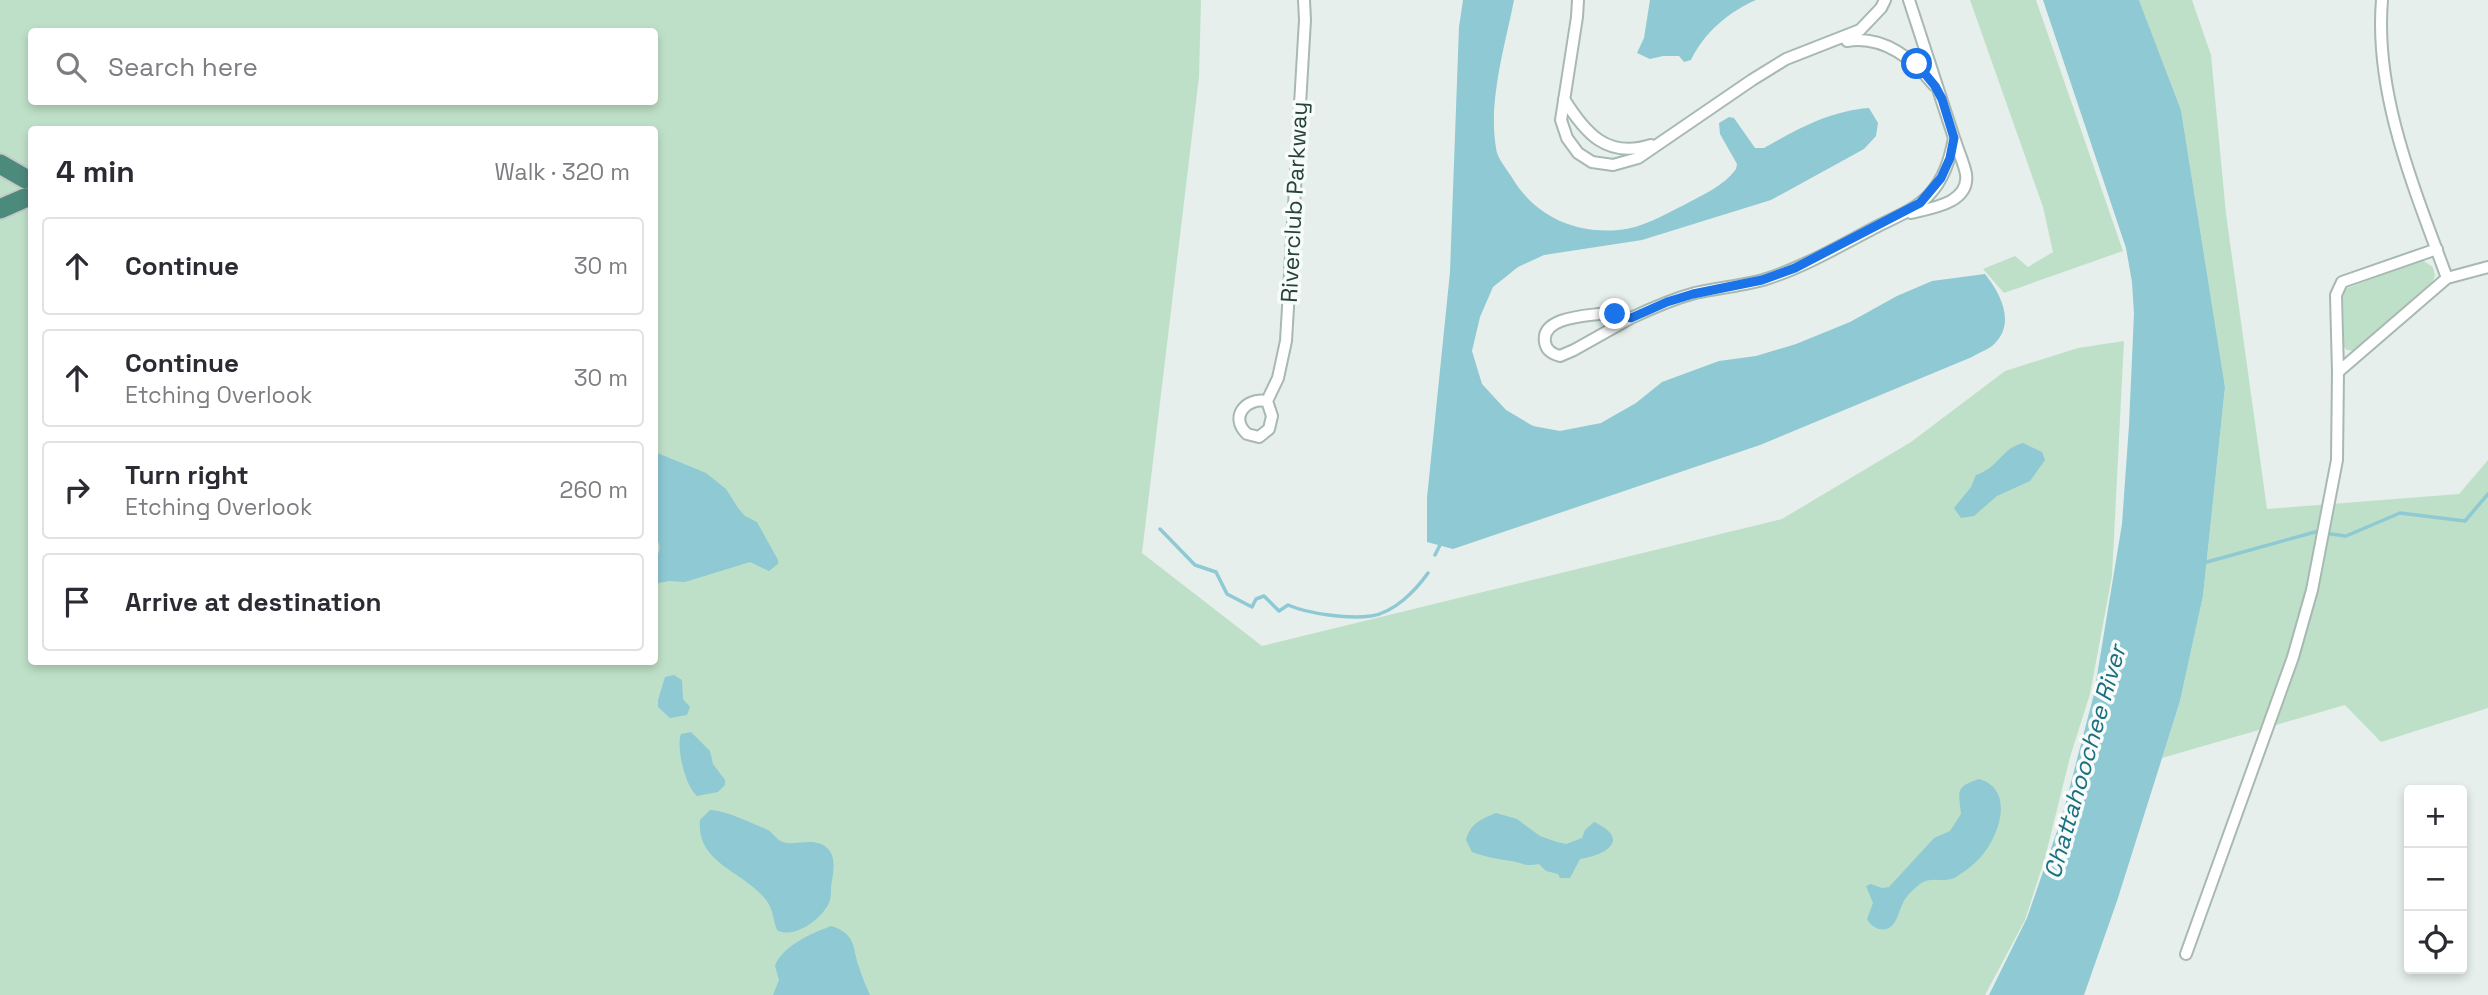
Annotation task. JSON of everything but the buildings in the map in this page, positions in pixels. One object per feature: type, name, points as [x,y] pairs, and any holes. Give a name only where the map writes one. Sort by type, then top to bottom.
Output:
[{"type":"highway","points":[[0,164],[26,189],[0,209]]},
{"type":"street","name":"Riverclub Parkway","points":[[1267,401],[1278,378],[1286,341],[1304,0]]},
{"type":"street","points":[[1578,0],[1561,120],[1567,138],[1578,153],[1592,162],[1613,165],[1638,158],[1656,143],[1786,60],[1860,30],[1885,0]]},
{"type":"street","points":[[1902,215],[1949,202],[1960,195],[1966,175],[1909,0]]},
{"type":"street","points":[[2382,0],[2391,111],[2447,278]]},
{"type":"street","points":[[1828,44],[1859,39],[1890,47],[1917,64],[1942,99]]},
{"type":"street","points":[[1564,99],[1581,125],[1599,141],[1626,149],[1639,149],[1656,143]]},
{"type":"street","points":[[1631,318],[1599,314],[1562,321],[1547,330],[1545,345],[1551,353],[1560,356],[1667,302],[1762,280],[1795,268],[1902,215],[1920,203],[1941,178],[1950,158],[1954,138]]},
{"type":"street","points":[[2186,954],[2293,657],[2321,547],[2337,460],[2336,295],[2342,282],[2437,250]]},
{"type":"street","points":[[2338,372],[2447,278],[2488,267]]},
{"type":"green space","points":[[0,0],[1201,0],[1199,77],[1142,553],[1262,646],[1782,519],[1911,442],[2005,371],[2078,348],[2124,341],[2112,576],[2090,694],[2025,920],[1985,995],[0,995]]},
{"type":"green space","points":[[1970,0],[2036,0],[2123,251],[2004,293],[1983,269],[2015,256],[2028,267],[2053,252],[2043,207]]},
{"type":"green space","points":[[2139,0],[2192,0],[2211,55],[2226,214],[2267,509],[2459,494],[2488,460],[2488,708],[2381,742],[2345,705],[2162,758],[2180,701],[2203,596],[2225,387],[2181,110]]},
{"type":"green space","points":[[2422,260],[2433,267],[2435,276],[2432,282],[2354,351],[2347,350],[2344,347],[2345,289]]},
{"type":"water","points":[[1463,0],[1514,0],[1496,93],[1494,130],[1497,152],[1520,190],[1531,202],[1543,212],[1571,225],[1602,230],[1636,227],[1669,213],[1719,185],[1731,175],[1737,164],[1720,134],[1719,123],[1729,117],[1734,118],[1755,148],[1764,148],[1814,122],[1854,110],[1869,108],[1878,123],[1876,136],[1864,149],[1771,200],[1642,240],[1544,255],[1518,267],[1493,287],[1480,317],[1472,351],[1482,384],[1506,410],[1533,426],[1560,431],[1601,423],[1636,403],[1662,382],[1719,361],[1756,356],[1796,344],[1850,322],[1897,296],[1932,281],[1985,274],[2004,310],[2004,329],[2000,338],[1972,357],[1760,445],[1453,549],[1427,542],[1427,498],[1450,272],[1459,27]]},
{"type":"water","points":[[1650,0],[1756,0],[1718,24],[1691,60],[1684,62],[1679,56],[1650,59],[1637,53],[1644,38]]},
{"type":"water","name":"Chattahoochee River","points":[[2043,0],[2139,0],[2181,110],[2225,387],[2203,596],[2180,701],[2117,901],[2084,995],[1989,995],[2027,918],[2062,817],[2094,694],[2122,524],[2129,425],[2134,314],[2126,248]]},
{"type":"water","points":[[2023,443],[2042,452],[2045,460],[2030,481],[1997,496],[1974,516],[1961,518],[1954,508],[1971,487],[1976,475],[1984,472],[2009,449]]},
{"type":"water","points":[[658,453],[706,473],[726,489],[745,516],[757,522],[778,564],[769,571],[750,562],[685,582],[658,583]]},
{"type":"water","points":[[674,675],[682,680],[683,699],[690,707],[687,715],[670,718],[658,707],[658,700],[665,677]]},
{"type":"water","points":[[691,732],[710,751],[713,764],[725,780],[725,785],[718,792],[697,796],[689,784],[683,766],[680,740],[681,734]]},
{"type":"water","points":[[1979,779],[1991,785],[1998,793],[2001,804],[1997,828],[1985,851],[1956,877],[1929,880],[1920,884],[1905,899],[1890,928],[1879,929],[1873,926],[1867,919],[1873,903],[1866,886],[1871,884],[1882,888],[1889,887],[1934,838],[1950,831],[1961,814],[1960,791],[1965,785]]},
{"type":"water","points":[[710,810],[730,814],[766,829],[783,842],[816,843],[827,848],[833,857],[830,901],[814,921],[791,932],[777,930],[772,910],[766,900],[746,881],[723,866],[706,847],[701,835],[700,820]]},
{"type":"water","points":[[1496,813],[1517,819],[1540,836],[1557,842],[1566,844],[1582,838],[1585,830],[1594,822],[1605,828],[1613,840],[1606,850],[1580,859],[1570,878],[1560,878],[1558,874],[1546,871],[1539,864],[1527,865],[1472,852],[1466,840],[1470,830],[1481,820]]},
{"type":"water","points":[[831,926],[849,937],[870,995],[773,995],[779,980],[775,966],[784,952],[807,936]]},
{"type":"waterway","points":[[2204,560],[2207,562],[2315,532],[2346,536],[2400,513],[2465,521],[2488,494]]},
{"type":"waterway","points":[[1160,529],[1195,565],[1216,572],[1227,594],[1252,607],[1256,599],[1264,596],[1279,611],[1288,605],[1329,615],[1371,616],[1396,606],[1428,573]]},
{"type":"waterway","points":[[1435,555],[1440,545]]},
{"type":"route","points":[[1615,314],[1631,318],[1693,294],[1762,280],[1795,268],[1902,215],[1920,203],[1941,178],[1950,158],[1954,138],[1942,99],[1917,64]]}]
